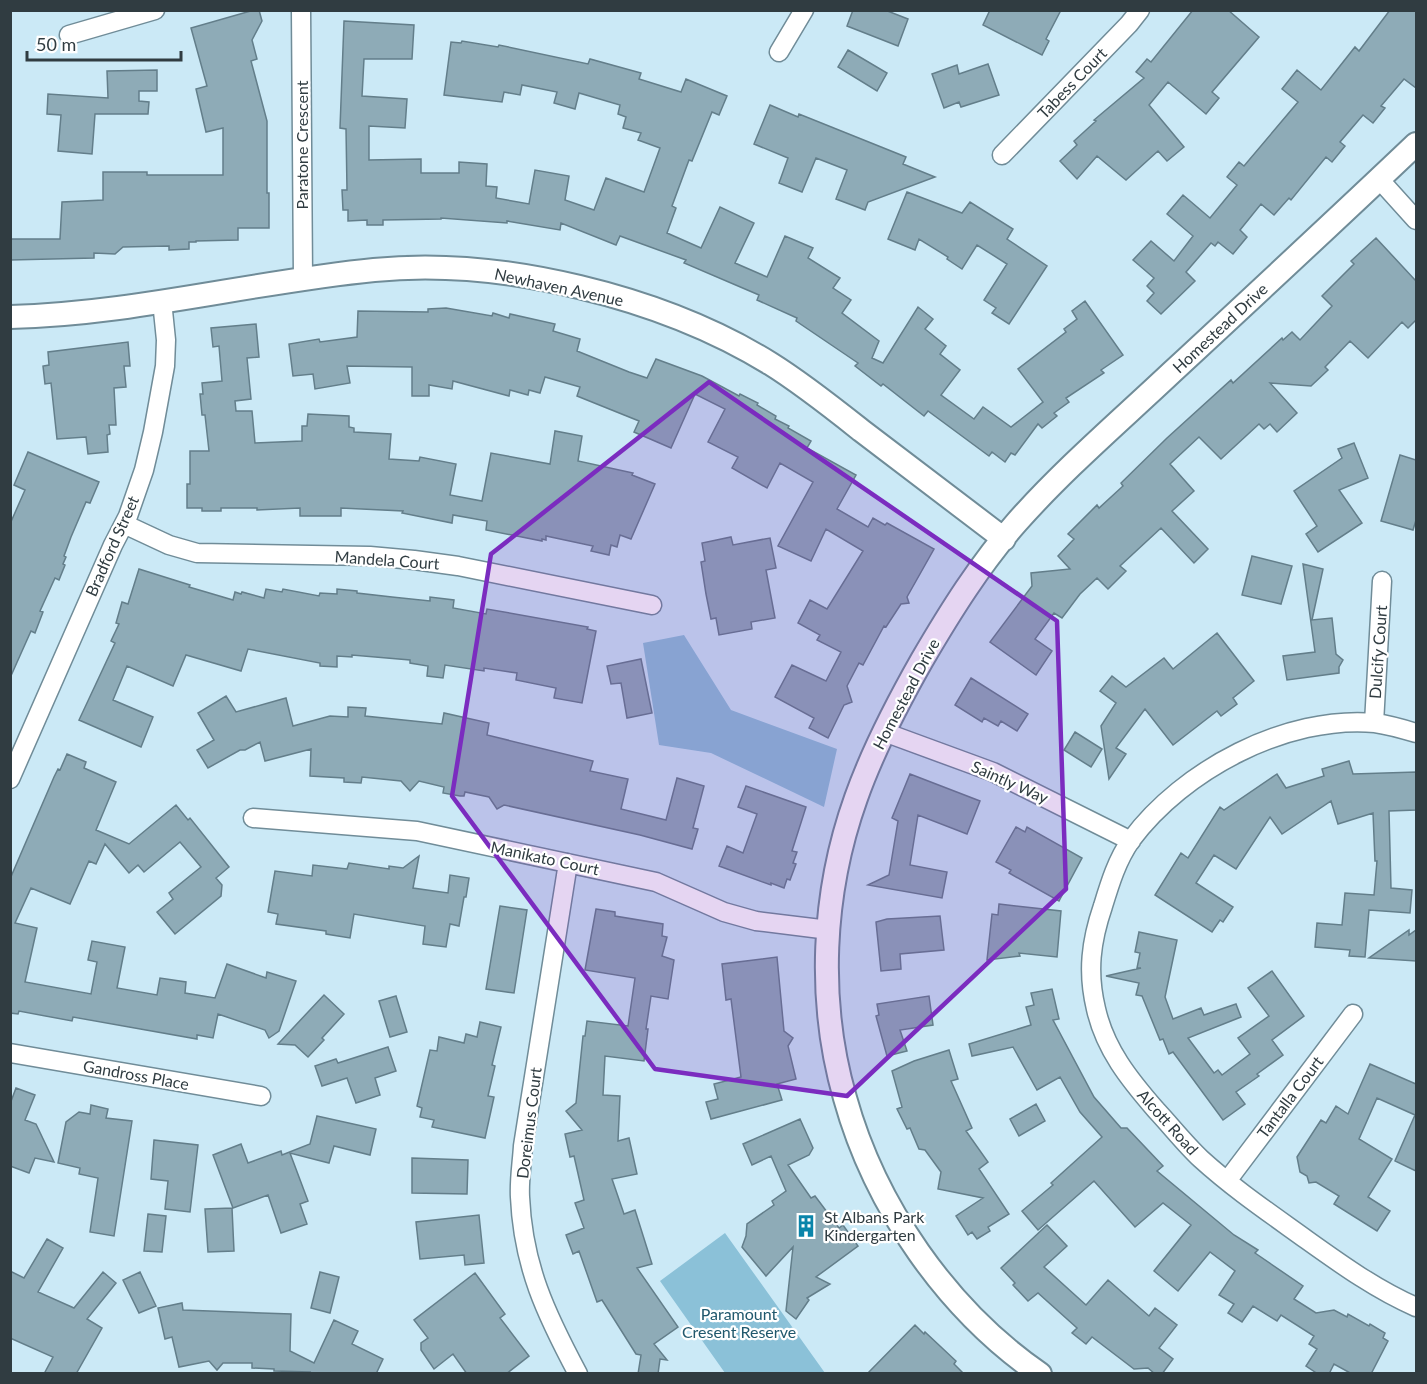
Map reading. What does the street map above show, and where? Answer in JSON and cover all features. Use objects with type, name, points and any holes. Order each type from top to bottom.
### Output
[{"type":"street","points":[[69,35],[155,10]]},
{"type":"street","name":"Paratone Crescent","points":[[301,10],[303,279]]},
{"type":"street","points":[[779,52],[804,10]]},
{"type":"street","name":"Tabess Court","points":[[1002,155],[1130,24],[1140,10]]},
{"type":"street","name":"Homestead Drive","points":[[1036,1372],[956,1299],[915,1249],[886,1201],[865,1159],[849,1114],[837,1070],[830,1016],[827,960],[830,904],[841,846],[856,797],[899,702],[943,623],[981,567],[1004,539],[1073,464],[1416,144]]},
{"type":"street","points":[[1379,180],[1416,220]]},
{"type":"street","name":"Newhaven Avenue","points":[[10,316],[131,307],[376,269],[436,267],[502,272],[570,286],[640,304],[707,331],[771,364],[1004,539]]},
{"type":"street","name":"Bradford Street","points":[[10,779],[112,545],[124,524],[144,470],[165,366],[166,340],[162,301]]},
{"type":"street","name":"Mandela Court","points":[[124,524],[169,545],[197,553],[369,556],[414,560],[458,566],[652,605]]},
{"type":"street","name":"Dulcify Court","points":[[1374,723],[1382,581]]},
{"type":"street","name":"Alcott Road","points":[[1416,733],[1374,723],[1339,724],[1302,729],[1262,741],[1229,757],[1200,775],[1152,816],[1131,841],[1119,860],[1096,928],[1091,952],[1091,980],[1096,1009],[1116,1060],[1131,1081],[1201,1159],[1248,1198],[1359,1276],[1394,1298],[1416,1307]]},
{"type":"street","name":"Saintly Way","points":[[884,732],[993,772],[1131,841]]},
{"type":"street","name":"Manikato Court","points":[[253,818],[417,831],[656,882],[724,912],[756,921],[829,930]]},
{"type":"street","name":"Doreimus Court","points":[[568,863],[523,1146],[520,1194],[523,1230],[539,1294],[551,1324],[578,1374]]},
{"type":"street","name":"Tantalla Court","points":[[1227,1181],[1353,1014]]},
{"type":"street","name":"Gandross Place","points":[[10,1053],[261,1096]]},
{"type":"highlighted area","points":[[709,382],[1057,621],[1066,889],[847,1096],[655,1069],[452,796],[491,554]]},
{"type":"green space","points":[[684,635],[731,710],[837,749],[824,807],[711,753],[659,745],[643,643]]},
{"type":"green space","name":"Paramount Cresent Reserve","points":[[725,1233],[825,1373],[725,1373],[660,1281]]},
{"type":"building","points":[[259,10],[262,21],[252,40],[257,59],[251,61],[267,121],[269,228],[238,228],[238,240],[189,242],[189,249],[169,250],[169,246],[123,247],[115,254],[94,253],[94,258],[10,260],[10,239],[60,239],[62,202],[103,200],[103,172],[147,172],[147,175],[223,175],[223,128],[206,132],[196,89],[207,86],[191,28]]},
{"type":"building","points":[[853,10],[885,10],[908,19],[898,46],[847,26]]},
{"type":"building","points":[[990,10],[1061,10],[1046,39],[1049,41],[1042,55],[983,25]]},
{"type":"building","points":[[1193,10],[1228,10],[1259,37],[1212,92],[1219,98],[1206,114],[1168,82],[1149,105],[1184,147],[1167,161],[1158,151],[1126,180],[1097,156],[1077,179],[1060,161],[1077,145],[1074,141],[1096,121],[1094,120],[1144,78],[1136,72],[1147,59],[1151,62]]},
{"type":"building","points":[[1390,10],[1416,10],[1416,88],[1404,79],[1381,106],[1385,108],[1373,123],[1363,115],[1340,142],[1345,146],[1332,162],[1326,157],[1291,200],[1289,198],[1274,215],[1261,204],[1240,230],[1247,237],[1233,254],[1218,242],[1215,246],[1211,243],[1186,272],[1195,281],[1161,314],[1147,301],[1154,293],[1147,286],[1154,278],[1133,260],[1151,241],[1174,261],[1193,236],[1167,214],[1183,195],[1210,218],[1237,185],[1227,177],[1239,162],[1244,166],[1298,102],[1282,89],[1297,70],[1321,90],[1355,47],[1359,51]]},
{"type":"building","points":[[344,21],[414,25],[412,59],[364,59],[362,96],[407,99],[405,128],[369,126],[369,160],[421,159],[421,173],[459,173],[459,162],[487,164],[486,186],[497,187],[496,198],[529,204],[535,170],[569,176],[565,200],[594,210],[606,178],[644,192],[660,148],[638,140],[641,133],[623,128],[626,117],[618,114],[620,105],[579,93],[575,109],[554,103],[557,92],[522,85],[520,95],[504,92],[502,102],[444,95],[451,42],[461,43],[462,41],[498,47],[499,45],[588,64],[590,59],[641,73],[639,79],[681,92],[686,79],[727,96],[719,115],[712,112],[692,161],[689,160],[672,206],[676,208],[667,233],[701,248],[720,207],[754,223],[735,263],[767,277],[785,236],[813,248],[808,258],[840,278],[833,288],[851,300],[842,313],[879,341],[872,358],[883,363],[918,307],[933,319],[925,329],[946,346],[940,354],[960,370],[941,395],[974,419],[983,407],[1011,427],[1043,402],[1018,369],[1066,332],[1064,329],[1077,319],[1072,311],[1085,301],[1123,355],[1101,370],[1104,373],[1066,398],[1069,402],[1054,413],[1057,416],[1042,428],[1038,424],[1015,455],[1011,453],[1005,462],[992,452],[989,456],[928,411],[924,416],[883,384],[881,386],[855,366],[858,363],[796,321],[797,318],[757,300],[759,295],[684,263],[686,260],[620,236],[616,245],[561,223],[560,230],[507,221],[507,223],[441,218],[383,220],[383,225],[367,225],[367,220],[348,221],[348,210],[343,210],[342,190],[347,190],[346,129],[340,128]]},
{"type":"building","points":[[848,50],[887,73],[877,91],[838,67]]},
{"type":"building","points":[[988,64],[999,95],[961,107],[959,102],[944,108],[932,74],[957,65],[959,74]]},
{"type":"building","points":[[157,70],[157,91],[139,91],[139,101],[149,102],[148,114],[95,114],[92,154],[58,151],[61,115],[47,114],[48,94],[108,98],[107,71]]},
{"type":"building","points":[[770,105],[798,117],[799,114],[906,157],[903,164],[935,177],[868,202],[865,210],[836,199],[847,170],[816,158],[802,192],[779,183],[788,158],[754,144]]},
{"type":"building","points":[[907,192],[962,213],[970,202],[1013,229],[1007,239],[1047,266],[1009,324],[992,313],[996,308],[984,300],[1007,264],[977,245],[962,269],[947,259],[948,257],[919,239],[915,250],[888,239]]},
{"type":"building","points":[[1376,238],[1416,281],[1416,320],[1408,328],[1402,322],[1368,358],[1350,341],[1325,367],[1328,370],[1311,386],[1270,383],[1297,413],[1277,432],[1270,424],[1264,429],[1259,424],[1221,459],[1199,437],[1170,464],[1194,491],[1172,511],[1208,549],[1194,563],[1161,528],[1120,566],[1126,571],[1108,589],[1097,578],[1080,594],[1062,618],[1054,613],[1035,639],[1052,651],[1036,675],[990,642],[1032,586],[1031,573],[1070,569],[1058,556],[1074,539],[1068,534],[1097,505],[1099,508],[1123,486],[1121,483],[1231,380],[1233,383],[1282,338],[1283,340],[1292,332],[1300,340],[1332,306],[1322,296],[1354,264],[1351,261]]},
{"type":"building","points":[[446,308],[492,316],[493,313],[509,318],[510,314],[555,324],[553,331],[580,339],[577,351],[629,372],[647,378],[656,359],[702,376],[739,396],[740,394],[758,403],[757,405],[776,416],[775,419],[811,441],[807,448],[856,475],[837,509],[868,527],[873,518],[885,525],[887,523],[934,549],[907,597],[909,603],[901,604],[886,627],[884,626],[863,665],[859,663],[847,686],[852,702],[844,705],[828,738],[809,728],[814,718],[775,697],[792,665],[826,681],[841,652],[817,640],[820,635],[798,623],[810,600],[827,609],[863,551],[826,529],[811,561],[778,546],[813,482],[780,463],[767,488],[732,468],[738,457],[708,442],[725,409],[695,394],[671,448],[634,432],[639,421],[577,396],[580,387],[545,377],[540,393],[529,390],[528,395],[510,390],[509,396],[453,381],[452,389],[429,385],[429,396],[412,396],[412,367],[347,366],[350,383],[315,389],[313,374],[293,376],[289,344],[319,339],[320,342],[357,337],[358,311],[428,312],[428,309]]},
{"type":"building","points":[[256,324],[259,357],[247,358],[251,399],[235,401],[236,411],[252,411],[255,443],[302,441],[302,426],[307,426],[308,414],[349,416],[349,427],[354,428],[354,432],[391,434],[389,459],[419,461],[420,457],[456,464],[450,495],[482,501],[491,453],[550,464],[555,431],[582,436],[578,461],[633,473],[632,475],[655,484],[631,539],[620,535],[617,547],[611,545],[609,555],[591,551],[593,546],[546,536],[546,540],[542,539],[542,541],[486,530],[487,521],[453,515],[452,523],[402,513],[403,511],[341,508],[341,516],[300,516],[300,508],[257,510],[257,508],[221,508],[221,511],[202,511],[202,508],[187,508],[190,451],[209,451],[205,415],[202,415],[200,394],[203,394],[202,383],[222,381],[219,346],[213,347],[211,328]]},
{"type":"building","points":[[128,342],[130,366],[124,366],[126,387],[114,388],[116,425],[109,425],[108,452],[88,454],[86,437],[57,439],[51,383],[45,384],[43,366],[49,365],[48,352]]},
{"type":"building","points":[[1354,443],[1368,478],[1339,490],[1362,523],[1318,552],[1306,534],[1317,526],[1294,491],[1342,458],[1338,449]]},
{"type":"building","points":[[28,452],[99,482],[90,503],[86,502],[71,537],[64,556],[66,557],[63,564],[65,565],[59,580],[55,578],[40,611],[43,612],[35,633],[31,631],[10,678],[10,524],[25,490],[14,485]]},
{"type":"building","points":[[1400,455],[1416,460],[1416,520],[1413,530],[1381,521]]},
{"type":"building","points":[[731,537],[733,545],[770,538],[776,568],[766,570],[775,618],[751,622],[752,629],[719,635],[716,618],[711,619],[706,594],[701,562],[705,561],[702,543]]},
{"type":"building","points":[[1252,556],[1292,566],[1281,604],[1242,595]]},
{"type":"building","points":[[1303,564],[1323,569],[1312,620],[1332,618],[1336,654],[1343,660],[1339,673],[1287,680],[1283,656],[1315,652]]},
{"type":"building","points":[[139,569],[233,600],[235,592],[264,598],[266,589],[282,592],[283,589],[319,596],[320,593],[337,594],[337,589],[430,601],[430,597],[454,600],[453,608],[486,614],[487,609],[588,627],[587,629],[596,631],[582,703],[554,698],[556,688],[516,680],[517,673],[484,668],[484,671],[445,665],[443,678],[427,676],[428,666],[410,663],[410,660],[352,655],[352,657],[337,656],[337,667],[320,666],[320,663],[248,649],[241,671],[186,655],[173,686],[127,666],[113,700],[153,717],[141,747],[79,720],[115,643],[111,641],[119,624],[116,623],[122,602],[128,604]]},
{"type":"building","points":[[1217,633],[1254,681],[1233,698],[1237,704],[1221,716],[1217,711],[1173,745],[1145,709],[1116,748],[1126,754],[1109,779],[1101,726],[1116,703],[1100,691],[1112,676],[1126,687],[1164,658],[1173,669]]},
{"type":"building","points":[[641,659],[652,713],[627,718],[621,683],[611,684],[607,666]]},
{"type":"building","points":[[971,678],[1028,714],[1017,731],[1001,721],[998,726],[984,718],[982,722],[955,705]]},
{"type":"building","points":[[226,696],[236,712],[286,698],[293,726],[330,716],[348,717],[348,707],[366,708],[365,716],[442,724],[444,713],[489,723],[487,735],[593,761],[590,771],[628,779],[621,809],[666,820],[677,778],[704,786],[693,828],[698,829],[692,849],[504,805],[497,809],[489,797],[465,792],[464,796],[443,793],[444,787],[419,781],[410,791],[401,781],[362,777],[361,783],[344,782],[344,778],[310,776],[311,749],[265,761],[260,742],[208,768],[197,750],[214,740],[198,713]]},
{"type":"building","points":[[1075,732],[1102,749],[1091,767],[1064,750]]},
{"type":"building","points":[[67,754],[86,762],[84,768],[116,782],[96,830],[129,844],[176,805],[188,820],[190,818],[229,867],[216,878],[222,885],[221,896],[175,934],[157,912],[173,899],[169,893],[201,867],[180,842],[144,872],[138,865],[129,873],[105,844],[96,864],[89,861],[70,904],[31,888],[15,923],[37,928],[25,982],[91,994],[97,962],[88,960],[92,941],[125,947],[117,988],[157,995],[160,978],[186,982],[185,993],[215,998],[227,964],[266,978],[267,972],[296,981],[279,1031],[269,1038],[265,1030],[218,1014],[213,1038],[197,1035],[197,1039],[73,1017],[72,1021],[19,1011],[18,1014],[10,1013],[10,879],[54,777]]},
{"type":"building","points":[[1349,761],[1353,774],[1416,772],[1416,810],[1389,811],[1391,888],[1412,890],[1410,913],[1369,910],[1365,957],[1349,956],[1350,950],[1315,947],[1317,923],[1342,925],[1345,893],[1374,895],[1377,861],[1375,861],[1373,813],[1338,824],[1331,801],[1282,834],[1270,817],[1236,869],[1214,855],[1196,883],[1233,907],[1223,922],[1220,920],[1212,932],[1155,895],[1181,853],[1188,858],[1220,807],[1224,810],[1277,774],[1286,788],[1324,776],[1322,769]]},
{"type":"building","points":[[910,774],[980,801],[967,834],[918,815],[910,865],[947,872],[942,898],[868,885],[889,875],[898,821],[892,818]]},
{"type":"building","points":[[746,786],[806,807],[792,851],[797,852],[793,863],[796,864],[784,888],[719,866],[727,846],[743,853],[757,814],[738,807]]},
{"type":"building","points":[[1016,827],[1025,832],[1027,827],[1082,858],[1059,901],[1009,873],[1011,870],[996,862]]},
{"type":"building","points":[[419,856],[413,888],[448,893],[450,875],[469,878],[459,926],[450,924],[446,947],[423,944],[425,926],[354,914],[350,938],[326,934],[326,931],[276,924],[278,914],[268,912],[275,871],[312,876],[313,865],[347,869],[349,863],[389,869],[389,866],[403,868]]},
{"type":"building","points":[[999,904],[1061,911],[1057,957],[1019,953],[1020,956],[987,960],[992,914],[998,915]]},
{"type":"building","points":[[500,906],[527,910],[514,993],[486,989]]},
{"type":"building","points":[[596,909],[615,912],[615,916],[663,924],[662,936],[667,937],[662,956],[674,960],[668,999],[651,996],[644,1061],[605,1056],[603,1095],[620,1096],[618,1141],[629,1138],[637,1174],[612,1179],[624,1214],[635,1210],[652,1264],[637,1268],[678,1327],[654,1344],[667,1360],[660,1359],[658,1374],[638,1374],[641,1355],[636,1354],[602,1300],[597,1302],[579,1251],[573,1254],[566,1235],[584,1228],[575,1203],[584,1200],[574,1156],[570,1157],[565,1134],[582,1130],[566,1111],[576,1103],[583,1036],[585,1036],[587,1021],[628,1026],[635,978],[585,970]]},
{"type":"building","points":[[940,916],[944,950],[900,954],[901,969],[881,971],[876,922],[887,919]]},
{"type":"building","points":[[1409,930],[1409,935],[1416,930],[1416,961],[1369,958]]},
{"type":"building","points":[[1139,932],[1177,940],[1165,997],[1173,1019],[1201,1008],[1204,1015],[1236,1004],[1241,1017],[1188,1038],[1214,1073],[1218,1070],[1222,1075],[1250,1054],[1238,1038],[1269,1016],[1248,988],[1272,971],[1304,1016],[1272,1040],[1283,1055],[1236,1092],[1245,1104],[1223,1120],[1173,1052],[1169,1054],[1163,1039],[1160,1040],[1142,996],[1136,995],[1139,983],[1106,976],[1141,968],[1137,968],[1140,953],[1135,952]]},
{"type":"building","points":[[777,957],[784,1031],[793,1038],[788,1046],[796,1079],[777,1084],[782,1100],[711,1119],[706,1102],[718,1099],[714,1084],[741,1077],[731,999],[726,1000],[722,964]]},
{"type":"building","points":[[1052,989],[1059,1019],[1053,1020],[1094,1097],[1121,1128],[1127,1128],[1163,1166],[1157,1171],[1234,1235],[1258,1250],[1255,1253],[1303,1286],[1294,1299],[1316,1313],[1334,1310],[1347,1317],[1348,1314],[1385,1333],[1383,1338],[1388,1341],[1371,1374],[1352,1374],[1334,1364],[1329,1374],[1318,1374],[1306,1366],[1317,1349],[1309,1344],[1314,1336],[1281,1315],[1277,1321],[1253,1306],[1242,1322],[1228,1313],[1234,1304],[1219,1295],[1235,1271],[1210,1252],[1178,1291],[1154,1271],[1191,1225],[1163,1203],[1135,1227],[1094,1181],[1038,1230],[1022,1211],[1053,1185],[1051,1183],[1102,1137],[1080,1112],[1060,1077],[1037,1090],[1013,1047],[972,1056],[969,1044],[1031,1025],[1026,1007],[1034,1005],[1031,993]]},
{"type":"building","points":[[324,995],[344,1014],[322,1038],[324,1040],[308,1057],[295,1045],[278,1044]]},
{"type":"building","points":[[396,996],[407,1032],[390,1037],[379,1001]]},
{"type":"building","points":[[929,996],[933,1025],[900,1030],[907,1051],[887,1056],[876,1016],[879,1015],[877,1004]]},
{"type":"building","points":[[480,1022],[501,1027],[492,1065],[495,1066],[488,1096],[494,1097],[485,1138],[432,1127],[434,1120],[420,1117],[422,1108],[417,1106],[430,1050],[437,1051],[439,1037],[464,1043],[466,1034],[477,1037]]},
{"type":"building","points":[[388,1047],[396,1071],[375,1078],[380,1095],[356,1103],[347,1078],[322,1086],[315,1066],[336,1059],[338,1063]]},
{"type":"building","points":[[949,1050],[958,1079],[951,1081],[972,1128],[966,1131],[988,1162],[979,1169],[1009,1214],[988,1227],[990,1231],[977,1239],[972,1232],[968,1235],[956,1216],[983,1198],[938,1189],[941,1172],[925,1150],[919,1149],[910,1128],[907,1129],[897,1109],[902,1107],[892,1071]]},
{"type":"building","points":[[1370,1064],[1416,1084],[1416,1171],[1395,1161],[1415,1115],[1377,1098],[1359,1139],[1392,1159],[1368,1197],[1390,1211],[1377,1231],[1334,1204],[1339,1196],[1316,1182],[1309,1183],[1307,1176],[1300,1172],[1297,1157],[1321,1120],[1326,1123],[1336,1106],[1348,1114]]},
{"type":"building","points":[[16,1088],[35,1095],[25,1120],[36,1124],[54,1162],[35,1158],[29,1173],[10,1166],[10,1104]]},
{"type":"building","points":[[1036,1104],[1045,1121],[1019,1136],[1010,1119]]},
{"type":"building","points":[[91,1105],[108,1109],[106,1118],[132,1121],[114,1236],[90,1232],[98,1178],[79,1174],[80,1168],[58,1163],[66,1122],[79,1112],[90,1114]]},
{"type":"building","points":[[317,1116],[376,1129],[370,1155],[334,1146],[329,1163],[290,1153],[308,1201],[300,1204],[307,1224],[281,1233],[268,1195],[233,1208],[213,1155],[241,1144],[248,1163],[281,1151],[282,1155],[310,1144]]},
{"type":"building","points":[[800,1119],[813,1148],[809,1155],[788,1165],[811,1198],[815,1196],[839,1228],[843,1225],[858,1246],[816,1277],[830,1284],[807,1298],[809,1300],[796,1319],[786,1311],[793,1247],[766,1276],[742,1247],[747,1224],[774,1205],[772,1201],[786,1191],[771,1156],[752,1165],[743,1144]]},
{"type":"building","points":[[154,1140],[198,1145],[190,1212],[165,1209],[168,1181],[151,1179]]},
{"type":"building","points":[[412,1158],[468,1160],[467,1194],[412,1193]]},
{"type":"building","points":[[232,1208],[234,1251],[208,1252],[205,1209]]},
{"type":"building","points":[[148,1214],[166,1216],[162,1252],[144,1251]]},
{"type":"building","points":[[479,1215],[484,1263],[465,1265],[464,1255],[420,1259],[416,1222]]},
{"type":"building","points":[[1047,1225],[1067,1246],[1044,1267],[1086,1305],[1108,1280],[1149,1316],[1155,1308],[1177,1325],[1159,1348],[1173,1359],[1162,1374],[1155,1374],[1148,1368],[1134,1369],[1092,1337],[1086,1344],[1072,1333],[1077,1328],[1038,1293],[1028,1301],[1013,1285],[1015,1283],[1001,1268]]},
{"type":"building","points":[[47,1239],[63,1248],[38,1292],[74,1308],[103,1272],[116,1283],[87,1319],[102,1328],[76,1374],[44,1374],[53,1357],[10,1338],[10,1271],[24,1278]]},
{"type":"building","points":[[140,1272],[156,1306],[139,1313],[123,1280]]},
{"type":"building","points":[[320,1272],[339,1277],[330,1313],[311,1308]]},
{"type":"building","points":[[475,1273],[505,1314],[500,1318],[529,1356],[506,1374],[467,1374],[453,1354],[434,1369],[421,1350],[421,1343],[428,1338],[414,1320]]},
{"type":"building","points":[[182,1303],[183,1310],[291,1314],[290,1351],[314,1363],[334,1320],[358,1331],[352,1344],[383,1359],[376,1374],[309,1374],[310,1372],[274,1371],[274,1369],[252,1368],[252,1363],[223,1363],[217,1370],[209,1361],[179,1367],[172,1337],[165,1339],[158,1308]]},
{"type":"building","points":[[915,1325],[956,1361],[954,1364],[964,1374],[867,1374]]},
{"type":"place","name":"St Albans Park Kindergarten","points":[[806,1226]]}]
